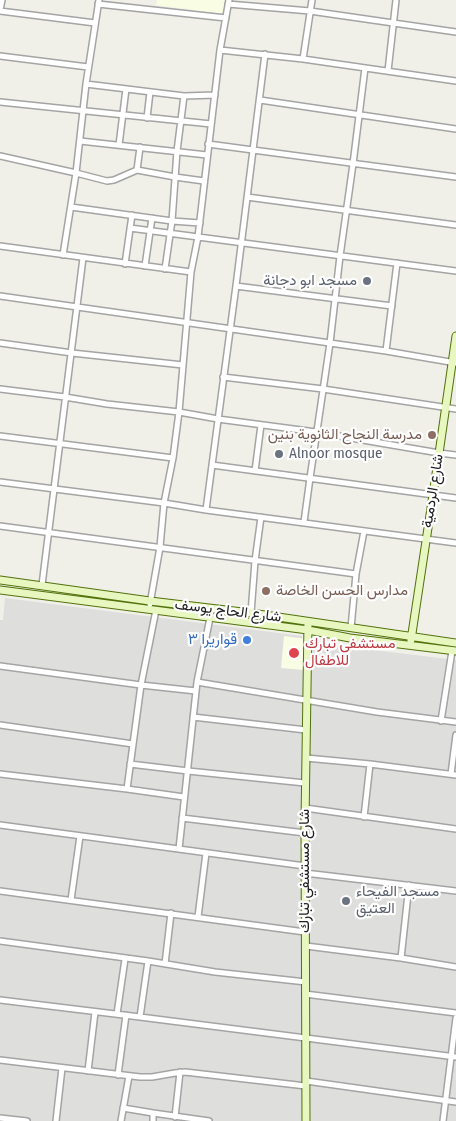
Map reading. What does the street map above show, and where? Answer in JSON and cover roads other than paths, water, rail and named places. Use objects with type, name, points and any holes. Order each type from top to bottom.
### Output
[{"type":"main road","name":"شارع الردمية","points":[[410,645],[454,363],[456,336]]},
{"type":"main road","name":"شارع الحاج يوسف","points":[[0,580],[42,585],[211,617],[351,628],[456,643]]},
{"type":"main road","name":"شارع الحاج يوسف","points":[[0,590],[151,607],[212,608],[251,613],[350,638],[454,651]]},
{"type":"main road","name":"شارع مستشفي تبارك","points":[[306,1121],[305,783],[308,626]]},
{"type":"street","points":[[2,0],[0,10],[95,23]]},
{"type":"street","points":[[303,59],[312,0]]},
{"type":"street","points":[[388,71],[396,0]]},
{"type":"street","points":[[64,255],[98,2],[226,18]]},
{"type":"street","points":[[127,789],[160,547],[164,503],[173,458],[179,412],[191,272],[200,223],[220,50],[229,2],[456,32]]},
{"type":"street","points":[[220,50],[265,54],[456,81]]},
{"type":"street","points":[[206,510],[265,54]]},
{"type":"street","points":[[0,56],[88,67]]},
{"type":"street","points":[[304,522],[330,343],[365,68]]},
{"type":"street","points":[[86,84],[184,96],[215,94]]},
{"type":"street","points":[[119,145],[126,89]]},
{"type":"street","points":[[147,118],[150,92]]},
{"type":"street","points":[[165,269],[172,221],[177,151],[184,96]]},
{"type":"street","points":[[260,100],[456,129]]},
{"type":"street","points":[[0,102],[211,124]]},
{"type":"street","points":[[80,140],[207,155]]},
{"type":"street","points":[[208,144],[456,177]]},
{"type":"street","points":[[137,170],[140,147]]},
{"type":"street","points":[[0,156],[107,181],[137,170],[204,180]]},
{"type":"street","points":[[247,197],[456,225]]},
{"type":"street","points":[[71,207],[200,223]]},
{"type":"street","points":[[125,264],[132,215]]},
{"type":"street","points":[[145,266],[152,218]]},
{"type":"street","points":[[130,228],[456,271]]},
{"type":"street","points":[[0,246],[191,272]]},
{"type":"street","points":[[42,585],[83,258]]},
{"type":"street","points":[[386,351],[397,263]]},
{"type":"street","points":[[236,286],[392,306]]},
{"type":"street","points":[[0,296],[386,351],[454,363]]},
{"type":"street","points":[[0,343],[183,365]]},
{"type":"street","points":[[223,377],[323,389],[456,409]]},
{"type":"street","points":[[0,390],[179,412],[456,455]]},
{"type":"street","points":[[255,471],[261,425]]},
{"type":"street","points":[[0,436],[173,458]]},
{"type":"street","points":[[212,465],[456,498]]},
{"type":"street","points":[[0,482],[456,543]]},
{"type":"street","points":[[251,613],[261,517]]},
{"type":"street","points":[[0,526],[356,574]]},
{"type":"street","points":[[351,628],[356,574],[364,531]]},
{"type":"street","points":[[179,849],[197,682],[212,608]]},
{"type":"street","points":[[441,720],[454,651]]},
{"type":"street","points":[[0,666],[196,692]]},
{"type":"street","points":[[197,682],[377,712],[456,722]]},
{"type":"street","points":[[193,717],[306,730]]},
{"type":"street","points":[[0,726],[133,744]]},
{"type":"street","points":[[306,758],[453,774],[456,734]]},
{"type":"street","points":[[130,764],[305,783]]},
{"type":"street","points":[[364,817],[370,764]]},
{"type":"street","points":[[0,774],[184,797]]},
{"type":"street","points":[[305,808],[456,829]]},
{"type":"street","points":[[182,818],[305,833]]},
{"type":"street","points":[[0,825],[179,849],[456,891]]},
{"type":"street","points":[[71,900],[80,836]]},
{"type":"street","points":[[198,917],[206,853]]},
{"type":"street","points":[[401,958],[409,885]]},
{"type":"street","points":[[0,891],[305,932]]},
{"type":"street","points":[[165,964],[171,913]]},
{"type":"street","points":[[0,941],[216,972],[306,982]]},
{"type":"street","points":[[306,946],[456,967]]},
{"type":"street","points":[[117,1014],[125,959]]},
{"type":"street","points":[[140,1017],[148,961]]},
{"type":"street","points":[[306,994],[456,1013]]},
{"type":"street","points":[[0,1000],[453,1057]]},
{"type":"street","points":[[88,1071],[95,1012]]},
{"type":"street","points":[[118,1075],[126,1015]]},
{"type":"street","points":[[443,1121],[453,1057],[456,1018]]},
{"type":"street","points":[[0,1060],[128,1076],[152,1077],[180,1072],[306,1084],[456,1102]]},
{"type":"street","points":[[56,1121],[62,1068]]},
{"type":"street","points":[[175,1117],[180,1072]]},
{"type":"street","points":[[121,1121],[128,1076]]},
{"type":"street","points":[[123,1108],[209,1121]]},
{"type":"street","points":[[153,1114],[153,1121]]},
{"type":"street","points":[[0,1118],[27,1121]]},
{"type":"place","name":"مسجد ابو دجانة","points":[[367,281]]},
{"type":"place","name":"مدرسة النجاح الثانوية بنين","points":[[432,435]]},
{"type":"place","name":"Alnoor mosque","points":[[279,454]]},
{"type":"place","name":"مدارس الحسن الخاصة","points":[[266,591]]},
{"type":"place","name":"قواريرا ٣","points":[[247,640]]},
{"type":"place","name":"مستشفى تبارك للاطفال","points":[[294,653]]},
{"type":"place","name":"مسجد الفيحاء العتيق","points":[[346,901]]}]
